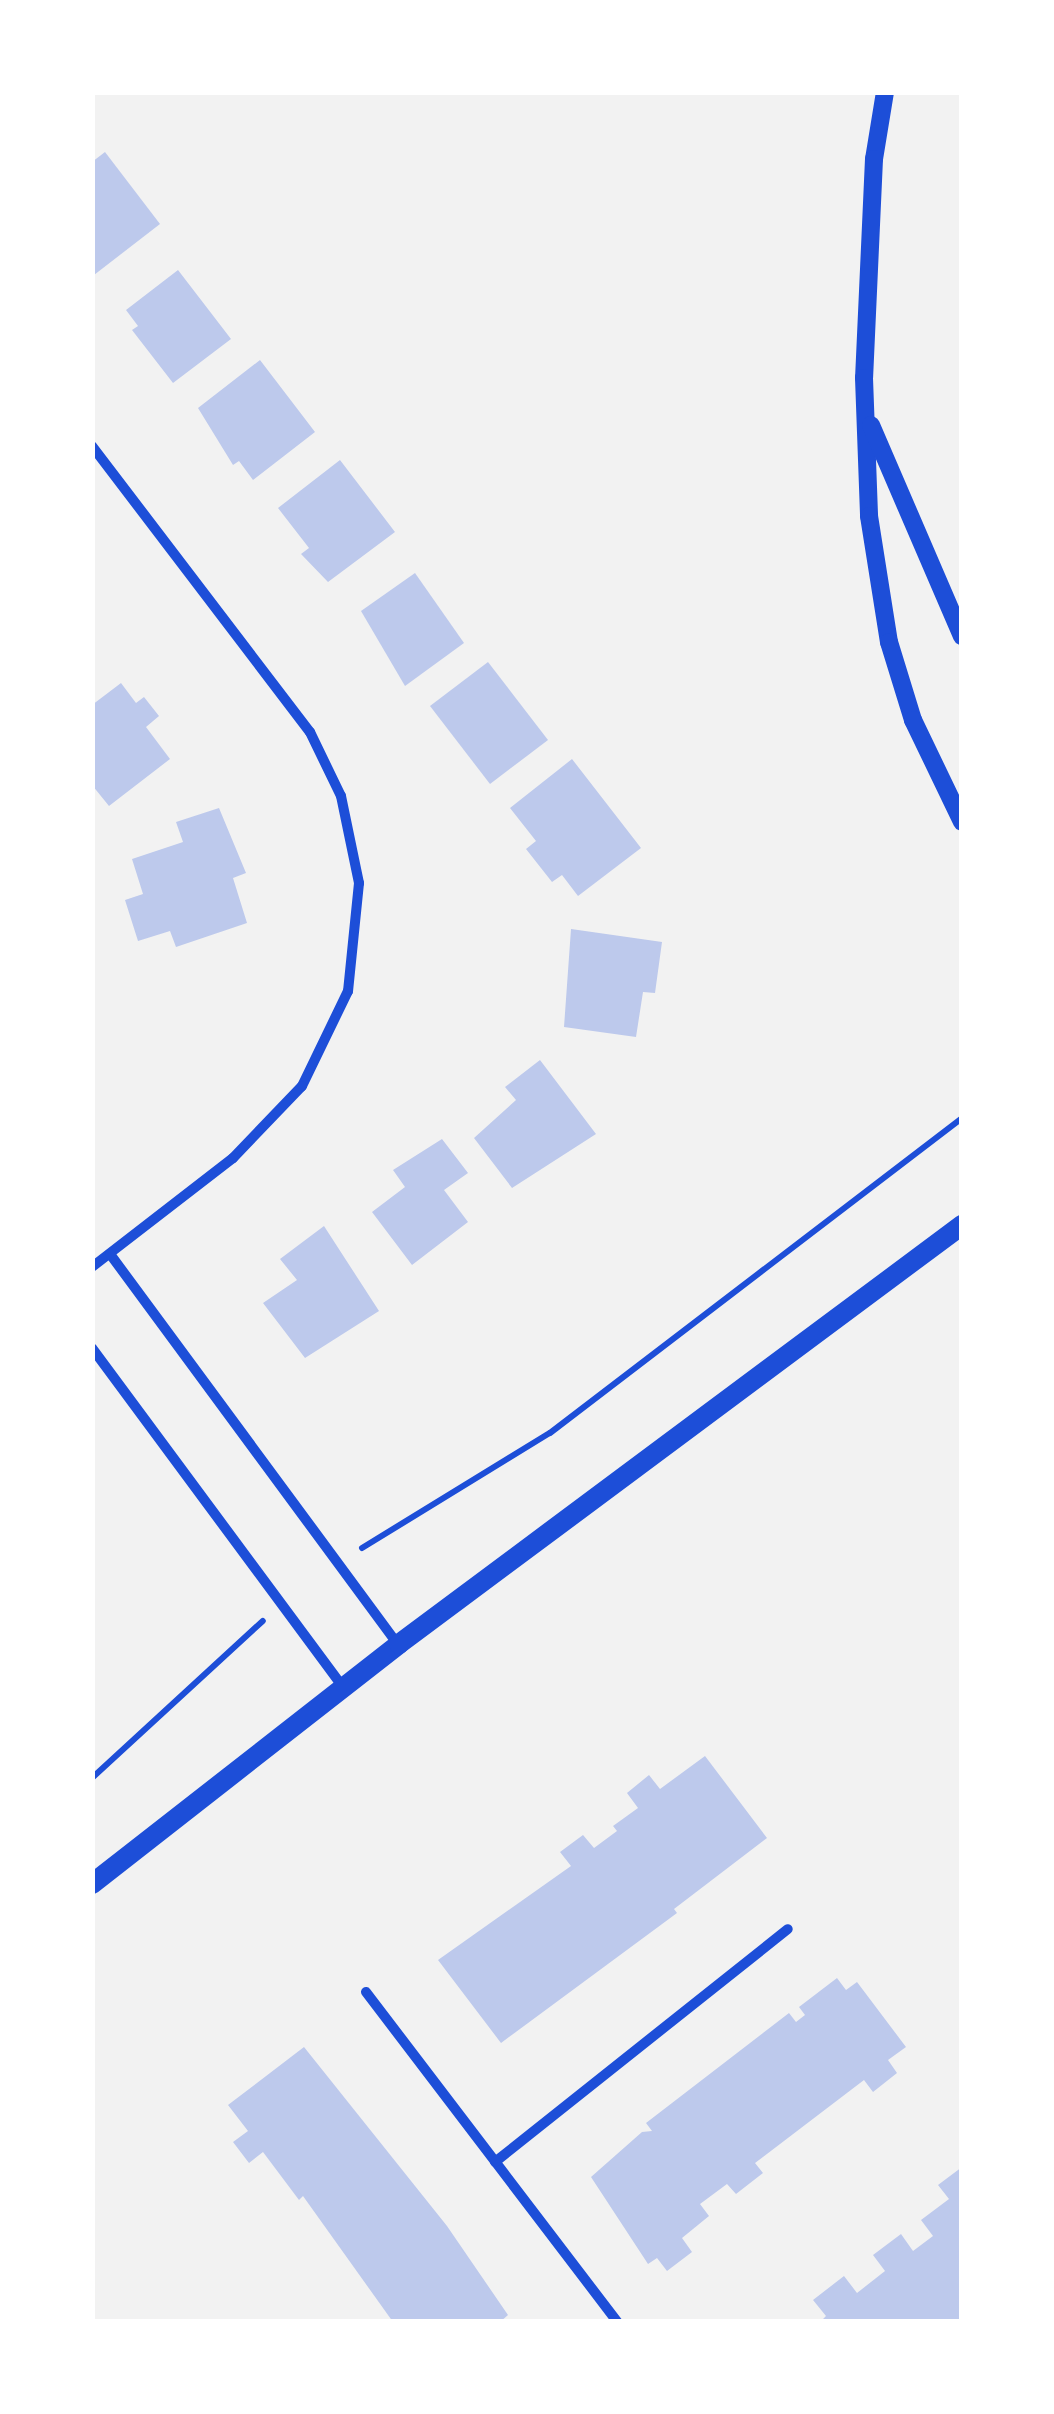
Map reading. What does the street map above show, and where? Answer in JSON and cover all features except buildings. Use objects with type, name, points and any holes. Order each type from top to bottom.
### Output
[{"type":"main road","points":[[92,1884],[399,1644],[962,1225]]},
{"type":"street","points":[[886,92],[874,160],[869,516],[889,642],[914,720],[962,822]]},
{"type":"street","points":[[868,418],[962,636]]},
{"type":"street","points":[[92,446],[310,732],[353,840],[358,940],[348,990],[302,1086],[265,1130],[92,1267]]},
{"type":"street","points":[[110,1254],[399,1644]]},
{"type":"street","points":[[92,1348],[344,1690]]},
{"type":"street","points":[[495,2162],[788,1929]]},
{"type":"street","points":[[366,1992],[617,2322]]},
{"type":"path","points":[[378,1536],[550,1433],[962,1118]]},
{"type":"path","points":[[92,1778],[262,1622]]}]
